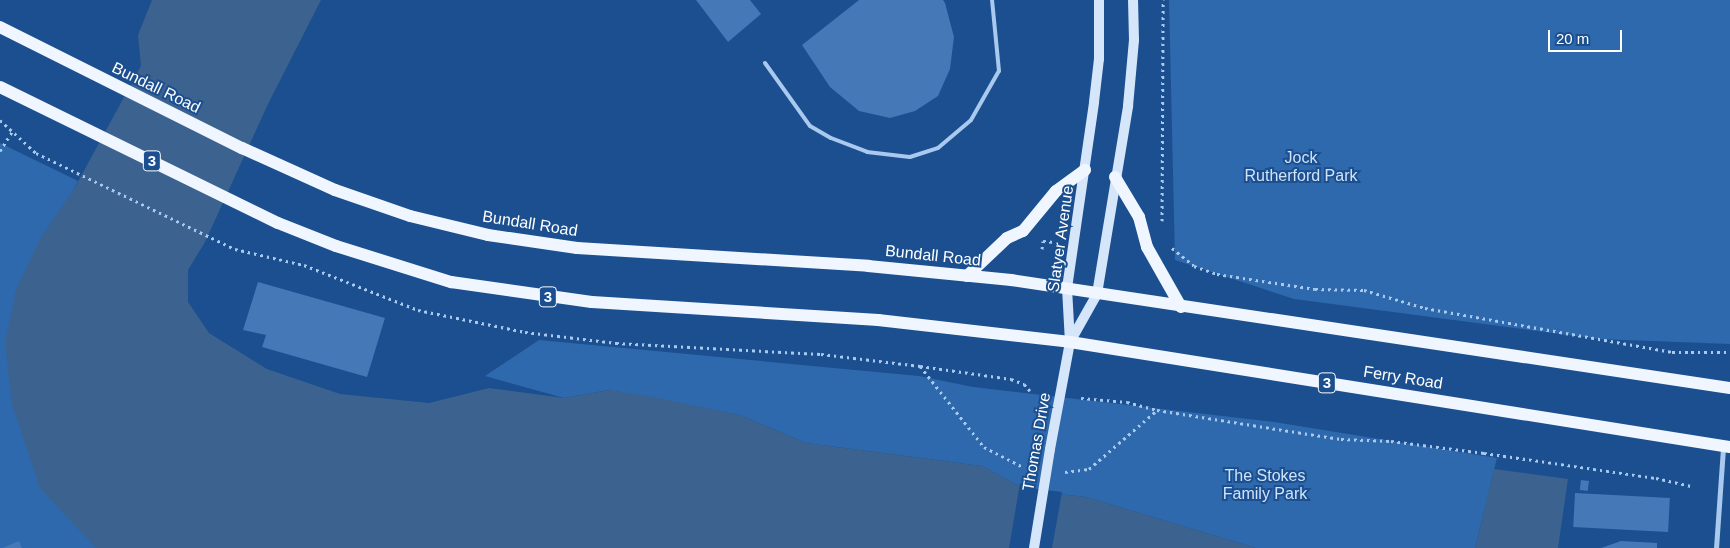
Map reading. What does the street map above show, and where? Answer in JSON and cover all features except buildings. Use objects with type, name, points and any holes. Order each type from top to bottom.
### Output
[{"type":"main road","name":"Slatyer Avenue","points":[[1070,342],[1066,288],[1085,170],[1099,59],[1099,0]]},
{"type":"main road","points":[[1070,342],[1097,294],[1128,106],[1134,40],[1133,0]]},
{"type":"main road","name":"Bundall Road","points":[[0,27],[102,80],[242,148],[335,190],[373,204],[488,235],[577,248],[722,255],[967,276],[1066,288],[1097,294]]},
{"type":"main road","name":"3","points":[[0,87],[234,202],[336,246],[443,279],[496,290],[592,302],[878,320],[1070,342]]},
{"type":"main road","points":[[967,276],[1007,238],[1023,231],[1056,191],[1085,170]]},
{"type":"main road","points":[[1115,177],[1139,217],[1147,247],[1181,307]]},
{"type":"main road","points":[[1097,294],[1730,388]]},
{"type":"main road","name":"Ferry Road","points":[[1070,342],[1727,447]]},
{"type":"main road","name":"Thomas Drive","points":[[1034,548],[1070,342]]},
{"type":"street","points":[[1716,548],[1727,447]]},
{"type":"lane","points":[[765,63],[810,126],[831,138],[867,152],[910,157],[938,148],[971,120],[999,72],[992,0]]},
{"type":"path","points":[[1163,0],[1163,226]]},
{"type":"path","points":[[0,120],[14,129],[36,153],[235,249],[312,268],[418,310],[525,332],[660,347],[821,354],[920,366],[1011,379],[1024,384],[1030,391]]},
{"type":"path","points":[[0,151],[14,129]]},
{"type":"path","points":[[1042,249],[1043,241],[1054,242]]},
{"type":"path","points":[[1170,245],[1194,266],[1217,274],[1314,288],[1364,290],[1424,308],[1672,352],[1730,352]]},
{"type":"path","points":[[920,366],[984,447],[1022,467]]},
{"type":"path","points":[[1081,398],[1127,402],[1157,410],[1341,439],[1391,441],[1476,452],[1656,478],[1692,486]]},
{"type":"path","points":[[1065,472],[1090,469],[1157,410]]},
{"type":"green space","name":"Jock Rutherford Park","points":[[1169,0],[1730,0],[1730,344],[1599,339],[1294,299],[1175,260]]},
{"type":"green space","points":[[0,143],[78,181],[74,189],[96,548],[0,548]]},
{"type":"green space","name":"The Stokes Family Park","points":[[539,340],[919,376],[973,387],[1274,422],[1497,458],[1475,548],[1256,548],[1086,497],[1029,491],[982,466],[806,443],[740,415],[609,390],[564,398],[485,376]]},
{"type":"shaded area","points":[[152,0],[321,0],[268,104],[205,242],[188,270],[188,302],[209,333],[267,369],[340,394],[429,403],[489,388],[564,398],[609,390],[648,396],[740,415],[806,443],[982,466],[1029,491],[1086,497],[1256,548],[96,548],[40,488],[12,404],[5,342],[16,290],[40,239],[74,189],[141,66],[138,35]]},
{"type":"shaded area","points":[[1494,469],[1568,479],[1558,548],[1475,548]]},
{"type":"pier","points":[[1020,483],[1030,488],[1062,492],[1052,548],[1009,548]]}]
